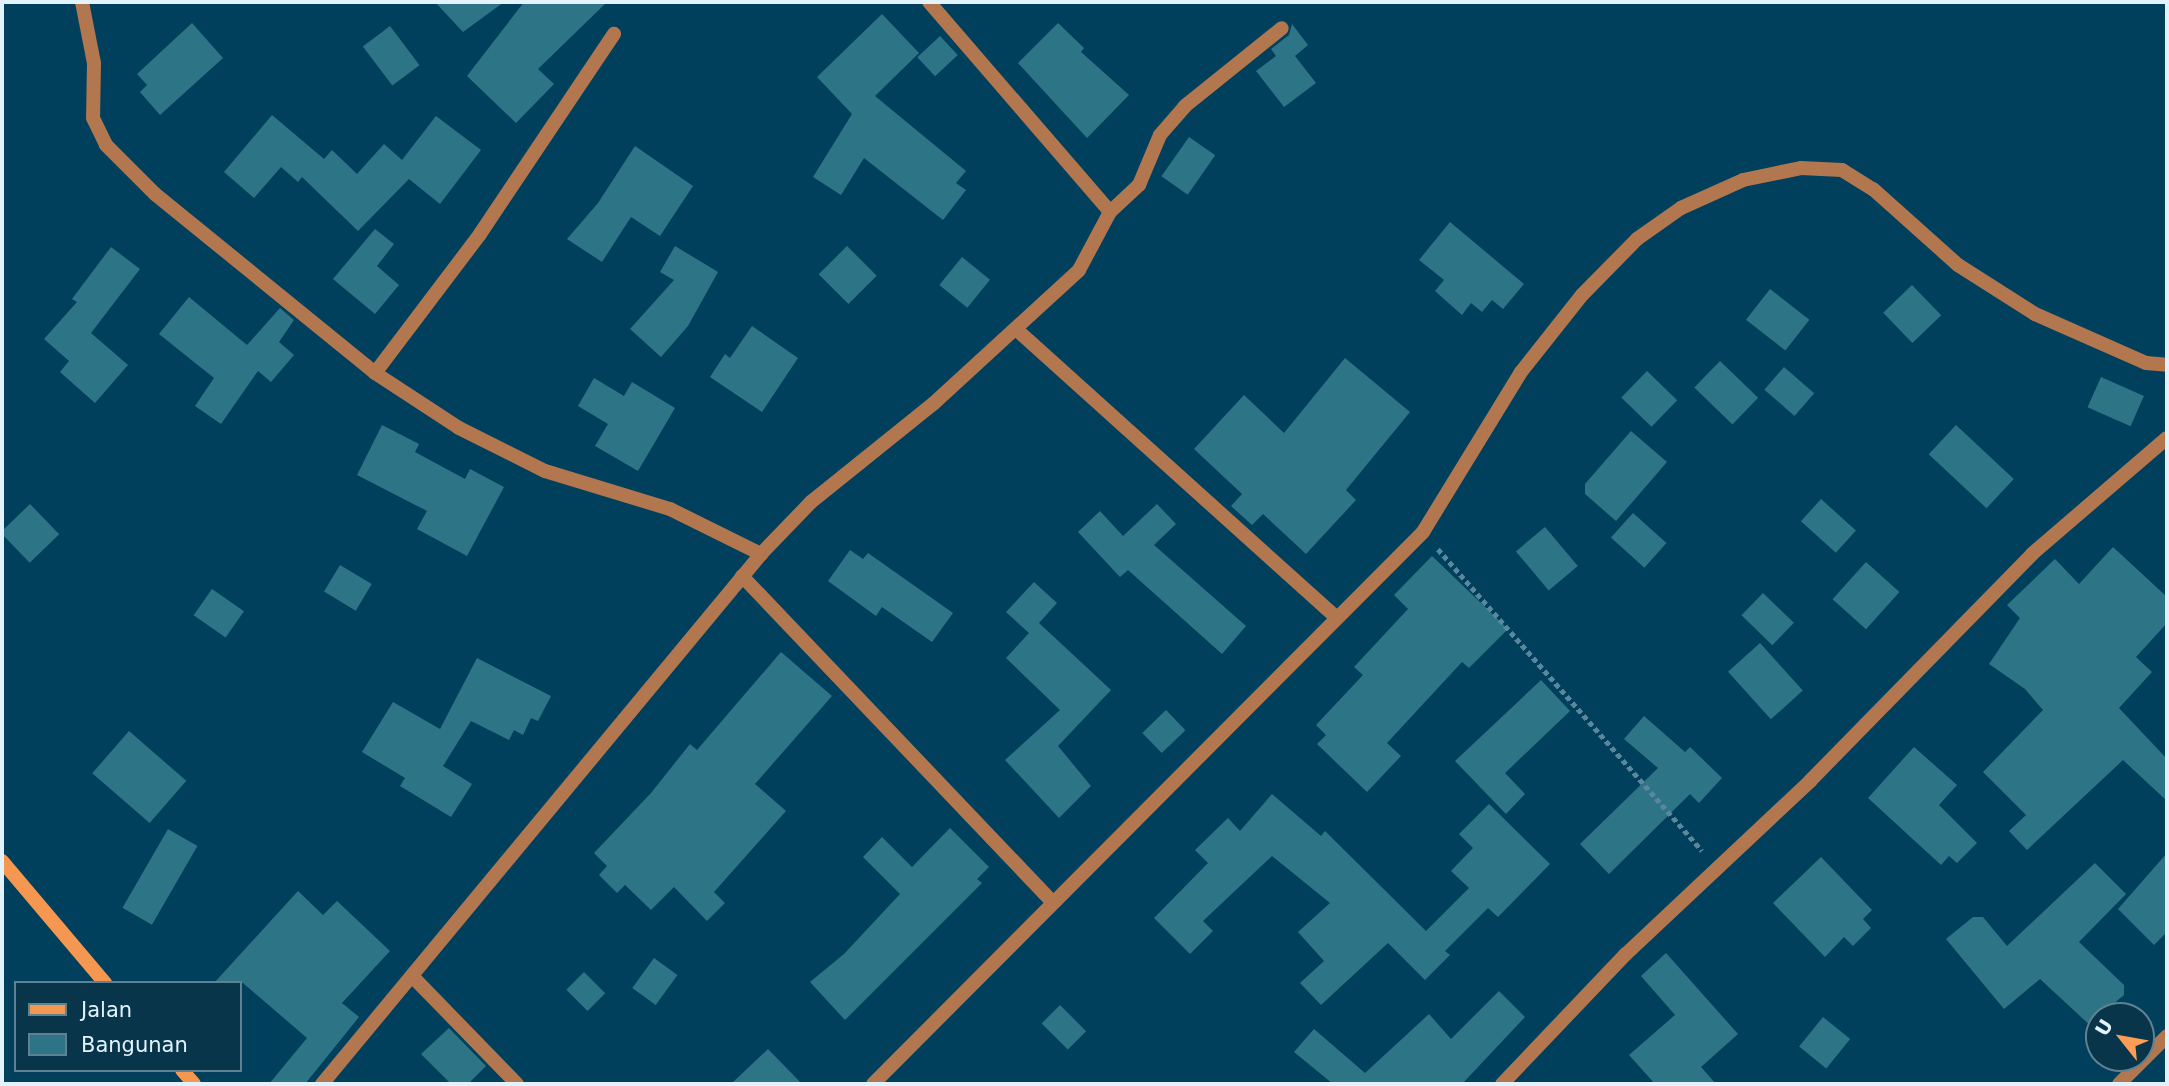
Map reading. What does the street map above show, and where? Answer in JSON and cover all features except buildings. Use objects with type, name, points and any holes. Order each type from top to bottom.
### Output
[{"type":"main road","points":[[2,861],[103,981]]},
{"type":"street","points":[[82,2],[94,63],[93,118],[106,145],[155,194],[375,373],[459,428],[545,471],[670,509],[761,554]]},
{"type":"street","points":[[929,2],[1110,212]]},
{"type":"street","points":[[322,1084],[761,554],[811,502],[1017,331],[1079,270],[1110,212],[1139,185],[1160,135],[1185,106],[1282,28]]},
{"type":"street","points":[[375,373],[480,234],[614,34]]},
{"type":"street","points":[[873,1084],[1423,532],[1521,372],[1582,295],[1637,239],[1682,208],[1743,180],[1801,168],[1842,170],[1873,189],[1958,265],[2035,314],[2146,363],[2167,365]]},
{"type":"street","points":[[1017,331],[1336,617]]},
{"type":"street","points":[[1502,1084],[1626,954],[1718,870],[2032,554],[2167,438]]},
{"type":"street","points":[[743,576],[1053,903]]},
{"type":"street","points":[[413,977],[517,1084]]},
{"type":"street","points":[[2119,1084],[2167,1036]]},
{"type":"path","points":[[1423,532],[1718,870]]}]
